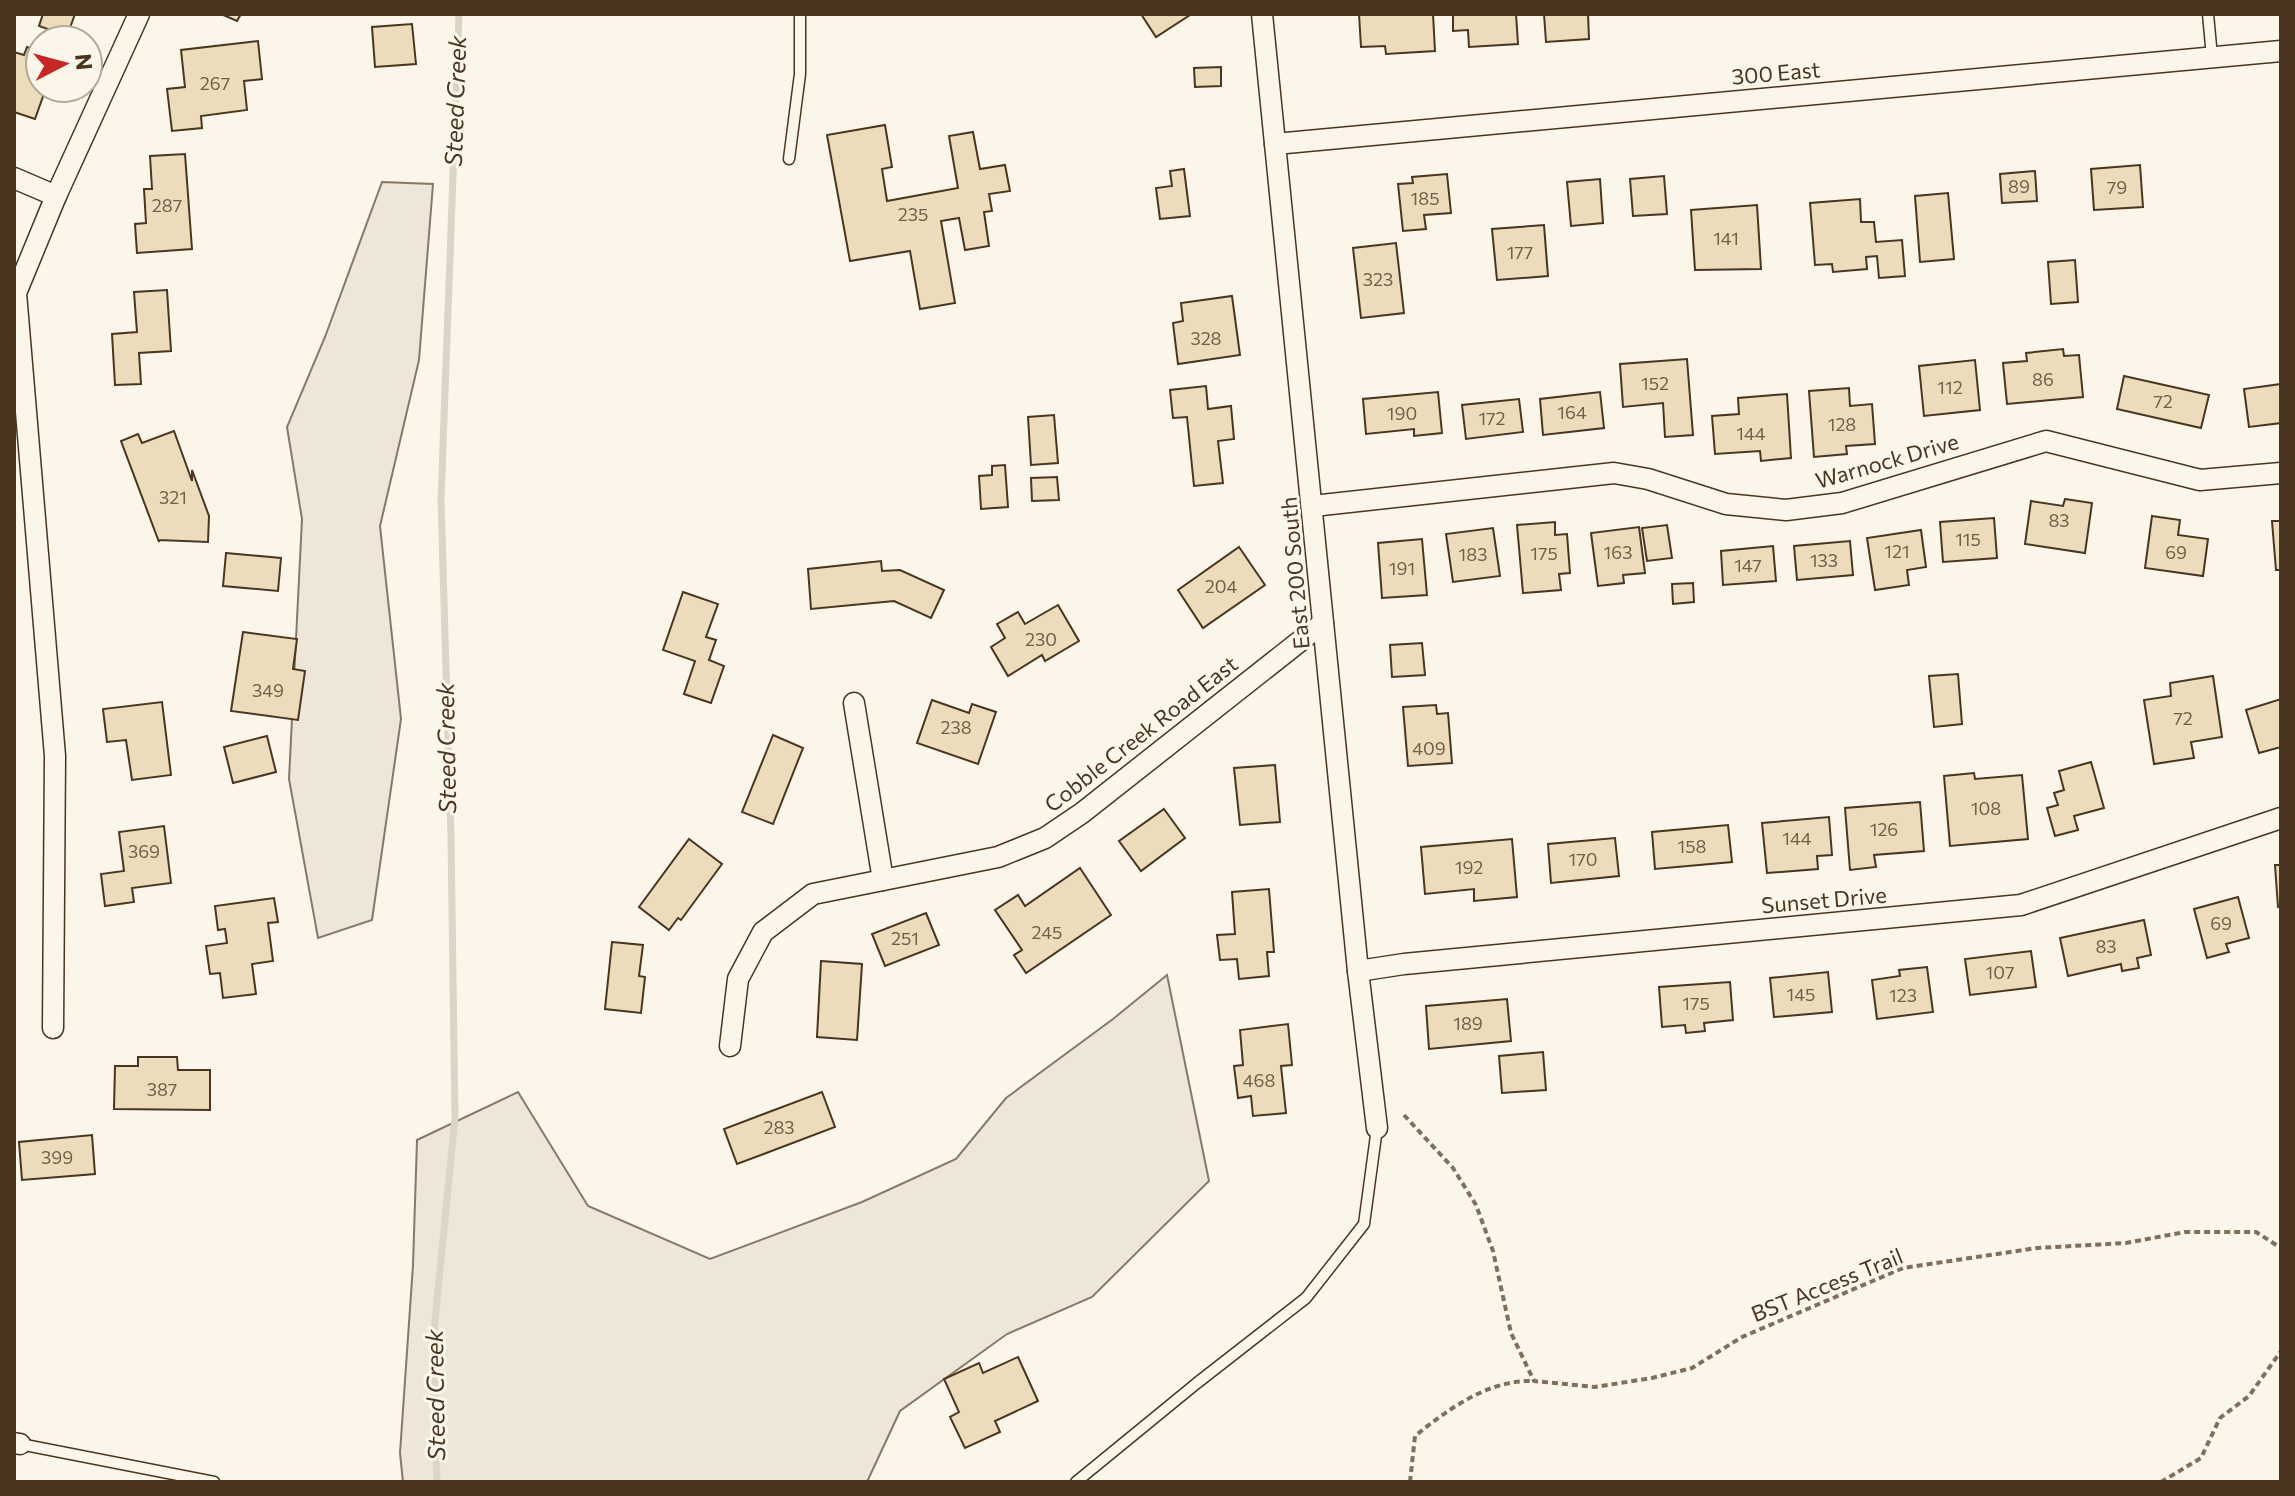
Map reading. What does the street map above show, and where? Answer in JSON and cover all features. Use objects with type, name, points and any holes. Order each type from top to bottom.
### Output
[{"type":"street","points":[[53,1028],[55,756],[16,293],[56,196],[139,14]]},
{"type":"street","name":"East 200 South","points":[[1262,14],[1358,971],[1377,1128]]},
{"type":"street","name":"300 East","points":[[1275,144],[2281,51]]},
{"type":"street","points":[[14,178],[56,196]]},
{"type":"street","name":"Warnock Drive","points":[[1313,506],[1614,473],[1648,479],[1726,504],[1786,510],[1842,503],[2046,441],[2200,480],[2281,473]]},
{"type":"street","name":"Cobble Creek Road East","points":[[730,1046],[738,979],[763,932],[813,894],[998,857],[1045,838],[1082,813],[1323,623]]},
{"type":"street","points":[[854,703],[883,880]]},
{"type":"street","name":"Sunset Drive","points":[[1358,971],[1404,964],[2021,905],[2281,818]]},
{"type":"lane","points":[[789,159],[800,74],[800,14]]},
{"type":"lane","points":[[2208,14],[2212,57]]},
{"type":"lane","points":[[1076,1482],[1306,1298],[1364,1224],[1377,1128]]},
{"type":"lane","points":[[17,1444],[214,1482]]},
{"type":"path","points":[[1404,1115],[1453,1168],[1476,1205],[1493,1251],[1511,1333],[1534,1381]]},
{"type":"path","name":"BST Access Trail","points":[[1410,1482],[1415,1436],[1446,1411],[1512,1380],[1595,1387],[1692,1368],[1742,1337],[1903,1268],[2037,1248],[2126,1243],[2185,1232],[2256,1232],[2281,1248]]},
{"type":"path","points":[[2161,1482],[2201,1458],[2220,1418],[2249,1396],[2281,1351]]},
{"type":"shaded area","points":[[382,182],[433,184],[419,360],[380,526],[401,719],[372,920],[318,938],[289,779],[302,519],[287,427],[325,337]]},
{"type":"shaded area","points":[[1167,975],[1209,1181],[1092,1297],[1007,1334],[900,1411],[867,1482],[403,1482],[400,1453],[413,1265],[417,1140],[518,1092],[588,1206],[710,1259],[862,1202],[956,1159],[1006,1098]]},
{"type":"building","points":[[43,14],[75,14],[71,24],[40,24]]},
{"type":"building","points":[[221,14],[241,14],[237,21]]},
{"type":"building","points":[[1141,14],[1190,14],[1190,15],[1156,37]]},
{"type":"building","points":[[1359,14],[1433,14],[1435,51],[1386,54],[1385,46],[1361,47]]},
{"type":"building","points":[[1453,14],[1516,14],[1518,44],[1469,47],[1468,30],[1453,31]]},
{"type":"building","points":[[1544,14],[1588,14],[1589,39],[1546,42]]},
{"type":"building","points":[[412,24],[416,64],[375,67],[372,27]]},
{"type":"building","points":[[258,41],[262,79],[244,81],[247,110],[201,116],[202,128],[172,131],[167,89],[185,87],[181,50]]},
{"type":"building","points":[[14,52],[24,55],[24,104],[40,104],[35,119],[14,112]]},
{"type":"building","points":[[1221,67],[1221,86],[1195,87],[1194,68]]},
{"type":"building","points":[[885,125],[892,167],[882,169],[887,201],[958,188],[949,136],[973,132],[980,169],[1005,165],[1010,191],[989,194],[992,211],[984,212],[989,246],[965,250],[959,218],[941,221],[955,303],[920,309],[910,251],[850,261],[827,135]]},
{"type":"building","points":[[185,154],[192,249],[137,253],[135,224],[146,223],[144,189],[152,189],[150,156]]},
{"type":"building","points":[[2140,165],[2143,207],[2094,210],[2091,169]]},
{"type":"building","points":[[1184,169],[1190,216],[1160,219],[1156,188],[1172,186],[1170,171]]},
{"type":"building","points":[[2035,171],[2037,201],[2002,203],[2000,174]]},
{"type":"building","points":[[1447,174],[1451,213],[1424,215],[1426,229],[1403,231],[1398,184],[1413,183],[1412,177]]},
{"type":"building","points":[[1664,176],[1667,214],[1633,216],[1630,179]]},
{"type":"building","points":[[1600,179],[1603,223],[1571,226],[1567,182]]},
{"type":"building","points":[[1948,193],[1954,259],[1920,262],[1915,196]]},
{"type":"building","points":[[1860,199],[1861,222],[1874,222],[1876,242],[1902,240],[1905,276],[1879,278],[1877,256],[1866,257],[1867,269],[1833,272],[1832,264],[1815,265],[1810,203]]},
{"type":"building","points":[[1757,205],[1761,269],[1695,270],[1691,210]]},
{"type":"building","points":[[1544,225],[1548,276],[1497,280],[1492,229]]},
{"type":"building","points":[[1396,243],[1404,313],[1361,318],[1353,248]]},
{"type":"building","points":[[2075,260],[2078,302],[2051,304],[2048,262]]},
{"type":"building","points":[[167,290],[171,351],[139,353],[141,384],[115,385],[112,334],[137,332],[134,292]]},
{"type":"building","points":[[1232,296],[1240,355],[1178,364],[1173,323],[1183,321],[1181,303]]},
{"type":"building","points":[[2063,349],[2064,356],[2079,355],[2083,397],[2007,404],[2003,363],[2027,361],[2026,353]]},
{"type":"building","points":[[1687,359],[1693,435],[1665,437],[1663,403],[1623,407],[1620,364]]},
{"type":"building","points":[[1975,360],[1980,410],[1924,416],[1919,366]]},
{"type":"building","points":[[2124,376],[2209,395],[2201,428],[2117,409]]},
{"type":"building","points":[[2281,384],[2281,423],[2249,427],[2244,389]]},
{"type":"building","points":[[1206,386],[1208,409],[1231,406],[1234,439],[1218,441],[1223,483],[1194,486],[1187,417],[1173,418],[1170,390]]},
{"type":"building","points":[[1849,388],[1850,406],[1872,404],[1875,444],[1846,446],[1847,454],[1814,457],[1809,391]]},
{"type":"building","points":[[1438,392],[1442,433],[1414,436],[1414,429],[1366,434],[1363,399]]},
{"type":"building","points":[[1600,392],[1604,428],[1543,435],[1540,399]]},
{"type":"building","points":[[1787,394],[1791,458],[1761,461],[1760,451],[1715,454],[1712,416],[1739,414],[1738,398]]},
{"type":"building","points":[[1519,399],[1523,432],[1466,439],[1462,405]]},
{"type":"building","points":[[1054,415],[1058,463],[1031,465],[1028,417]]},
{"type":"building","points":[[174,431],[209,516],[208,542],[159,542],[121,441],[138,434],[142,443]]},
{"type":"building","points":[[1005,465],[1008,507],[981,509],[979,476],[992,475],[992,466]]},
{"type":"building","points":[[1057,477],[1059,500],[1032,501],[1031,478]]},
{"type":"building","points":[[2065,499],[2092,503],[2085,553],[2025,544],[2031,501],[2063,506]]},
{"type":"building","points":[[2152,516],[2180,520],[2178,535],[2208,539],[2203,576],[2145,568]]},
{"type":"building","points":[[1994,518],[1997,558],[1943,562],[1940,522]]},
{"type":"building","points":[[2272,521],[2281,521],[2281,570],[2276,570]]},
{"type":"building","points":[[1555,522],[1555,535],[1567,534],[1570,573],[1559,574],[1561,590],[1523,593],[1517,525]]},
{"type":"building","points":[[1667,525],[1672,558],[1647,561],[1642,528]]},
{"type":"building","points":[[1639,527],[1645,573],[1623,575],[1624,583],[1598,586],[1591,533]]},
{"type":"building","points":[[1493,528],[1500,576],[1453,582],[1446,534]]},
{"type":"building","points":[[1921,530],[1926,567],[1907,570],[1909,585],[1875,590],[1867,538]]},
{"type":"building","points":[[1422,539],[1427,595],[1382,598],[1378,543]]},
{"type":"building","points":[[1850,541],[1853,575],[1797,580],[1794,546]]},
{"type":"building","points":[[1773,546],[1776,581],[1723,585],[1721,551]]},
{"type":"building","points":[[1239,547],[1265,585],[1203,628],[1178,590]]},
{"type":"building","points":[[226,553],[281,558],[278,591],[223,586]]},
{"type":"building","points":[[881,561],[882,571],[900,570],[944,590],[931,618],[894,601],[811,609],[808,569]]},
{"type":"building","points":[[1693,583],[1694,602],[1673,604],[1672,584]]},
{"type":"building","points":[[683,592],[718,604],[706,637],[716,640],[709,660],[724,666],[711,703],[684,694],[695,661],[663,650]]},
{"type":"building","points":[[1058,605],[1079,641],[1045,661],[1042,655],[1008,676],[991,647],[1005,638],[997,624],[1018,612],[1025,624]]},
{"type":"building","points":[[243,632],[297,639],[293,669],[305,671],[298,720],[231,711]]},
{"type":"building","points":[[1422,643],[1425,675],[1392,677],[1390,645]]},
{"type":"building","points":[[1958,674],[1962,724],[1934,727],[1929,676]]},
{"type":"building","points":[[2213,676],[2222,737],[2191,742],[2194,758],[2154,764],[2144,700],[2171,696],[2170,683]]},
{"type":"building","points":[[2281,699],[2281,747],[2259,753],[2246,710]]},
{"type":"building","points":[[932,700],[969,713],[972,704],[996,712],[978,764],[917,743]]},
{"type":"building","points":[[162,702],[171,775],[132,780],[126,740],[107,742],[103,709]]},
{"type":"building","points":[[1436,705],[1437,714],[1448,713],[1452,763],[1408,766],[1403,707]]},
{"type":"building","points":[[773,735],[803,748],[773,824],[742,812]]},
{"type":"building","points":[[267,736],[276,772],[233,783],[224,747]]},
{"type":"building","points":[[2091,762],[2104,808],[2074,816],[2078,830],[2055,836],[2047,808],[2058,805],[2054,793],[2064,790],[2059,771]]},
{"type":"building","points":[[1275,765],[1280,822],[1240,825],[1234,768]]},
{"type":"building","points":[[1974,773],[1975,779],[2022,775],[2028,839],[1950,846],[1944,776]]},
{"type":"building","points":[[1920,802],[1924,851],[1874,855],[1876,867],[1850,870],[1845,808]]},
{"type":"building","points":[[1164,809],[1185,838],[1141,871],[1119,841]]},
{"type":"building","points":[[1829,817],[1832,855],[1817,856],[1818,869],[1767,873],[1762,823]]},
{"type":"building","points":[[1728,825],[1732,862],[1655,869],[1652,832]]},
{"type":"building","points":[[164,826],[171,883],[132,888],[134,902],[105,906],[101,874],[124,871],[119,832]]},
{"type":"building","points":[[1615,838],[1619,876],[1551,883],[1548,844]]},
{"type":"building","points":[[689,839],[722,864],[681,920],[678,918],[669,930],[639,907]]},
{"type":"building","points":[[1512,839],[1517,897],[1474,901],[1474,889],[1425,894],[1421,847]]},
{"type":"building","points":[[2275,865],[2281,865],[2281,906],[2278,907]]},
{"type":"building","points":[[1080,868],[1111,915],[1026,973],[1014,955],[1022,950],[995,910],[1018,895],[1025,906]]},
{"type":"building","points":[[1269,889],[1274,952],[1267,952],[1269,976],[1239,979],[1237,959],[1220,960],[1217,935],[1235,934],[1232,892]]},
{"type":"building","points":[[2238,897],[2249,938],[2226,944],[2229,952],[2207,958],[2194,909]]},
{"type":"building","points":[[274,898],[278,922],[268,923],[273,961],[252,964],[256,994],[223,998],[220,973],[210,974],[206,946],[227,943],[225,929],[218,930],[215,906]]},
{"type":"building","points":[[926,913],[939,945],[885,966],[872,934]]},
{"type":"building","points":[[2144,920],[2151,955],[2137,958],[2139,968],[2122,971],[2121,964],[2068,976],[2060,938]]},
{"type":"building","points":[[612,942],[643,945],[639,976],[645,977],[641,1013],[605,1009]]},
{"type":"building","points":[[2031,951],[2036,987],[1970,995],[1965,959]]},
{"type":"building","points":[[821,961],[862,964],[857,1040],[817,1037]]},
{"type":"building","points":[[1927,967],[1933,1012],[1877,1019],[1872,980],[1900,976],[1899,970]]},
{"type":"building","points":[[1828,972],[1832,1012],[1774,1017],[1770,978]]},
{"type":"building","points":[[1730,982],[1733,1020],[1704,1023],[1705,1031],[1686,1033],[1685,1025],[1662,1027],[1659,987]]},
{"type":"building","points":[[1507,999],[1511,1041],[1429,1049],[1426,1006]]},
{"type":"building","points":[[1288,1024],[1292,1065],[1281,1066],[1286,1113],[1253,1116],[1251,1096],[1238,1098],[1234,1066],[1243,1065],[1240,1030]]},
{"type":"building","points":[[1543,1052],[1546,1090],[1502,1093],[1499,1056]]},
{"type":"building","points":[[138,1057],[177,1057],[178,1070],[210,1070],[210,1110],[114,1109],[115,1066],[138,1066]]},
{"type":"building","points":[[822,1092],[835,1127],[737,1164],[724,1129]]},
{"type":"building","points":[[92,1135],[95,1174],[22,1180],[19,1142]]},
{"type":"building","points":[[1018,1357],[1038,1401],[995,1421],[1000,1432],[965,1448],[950,1417],[959,1412],[944,1379],[979,1363],[983,1373]]},
{"type":"waterway","name":"Steed Creek","points":[[437,1482],[433,1341],[455,1118],[441,500],[459,14]]}]
